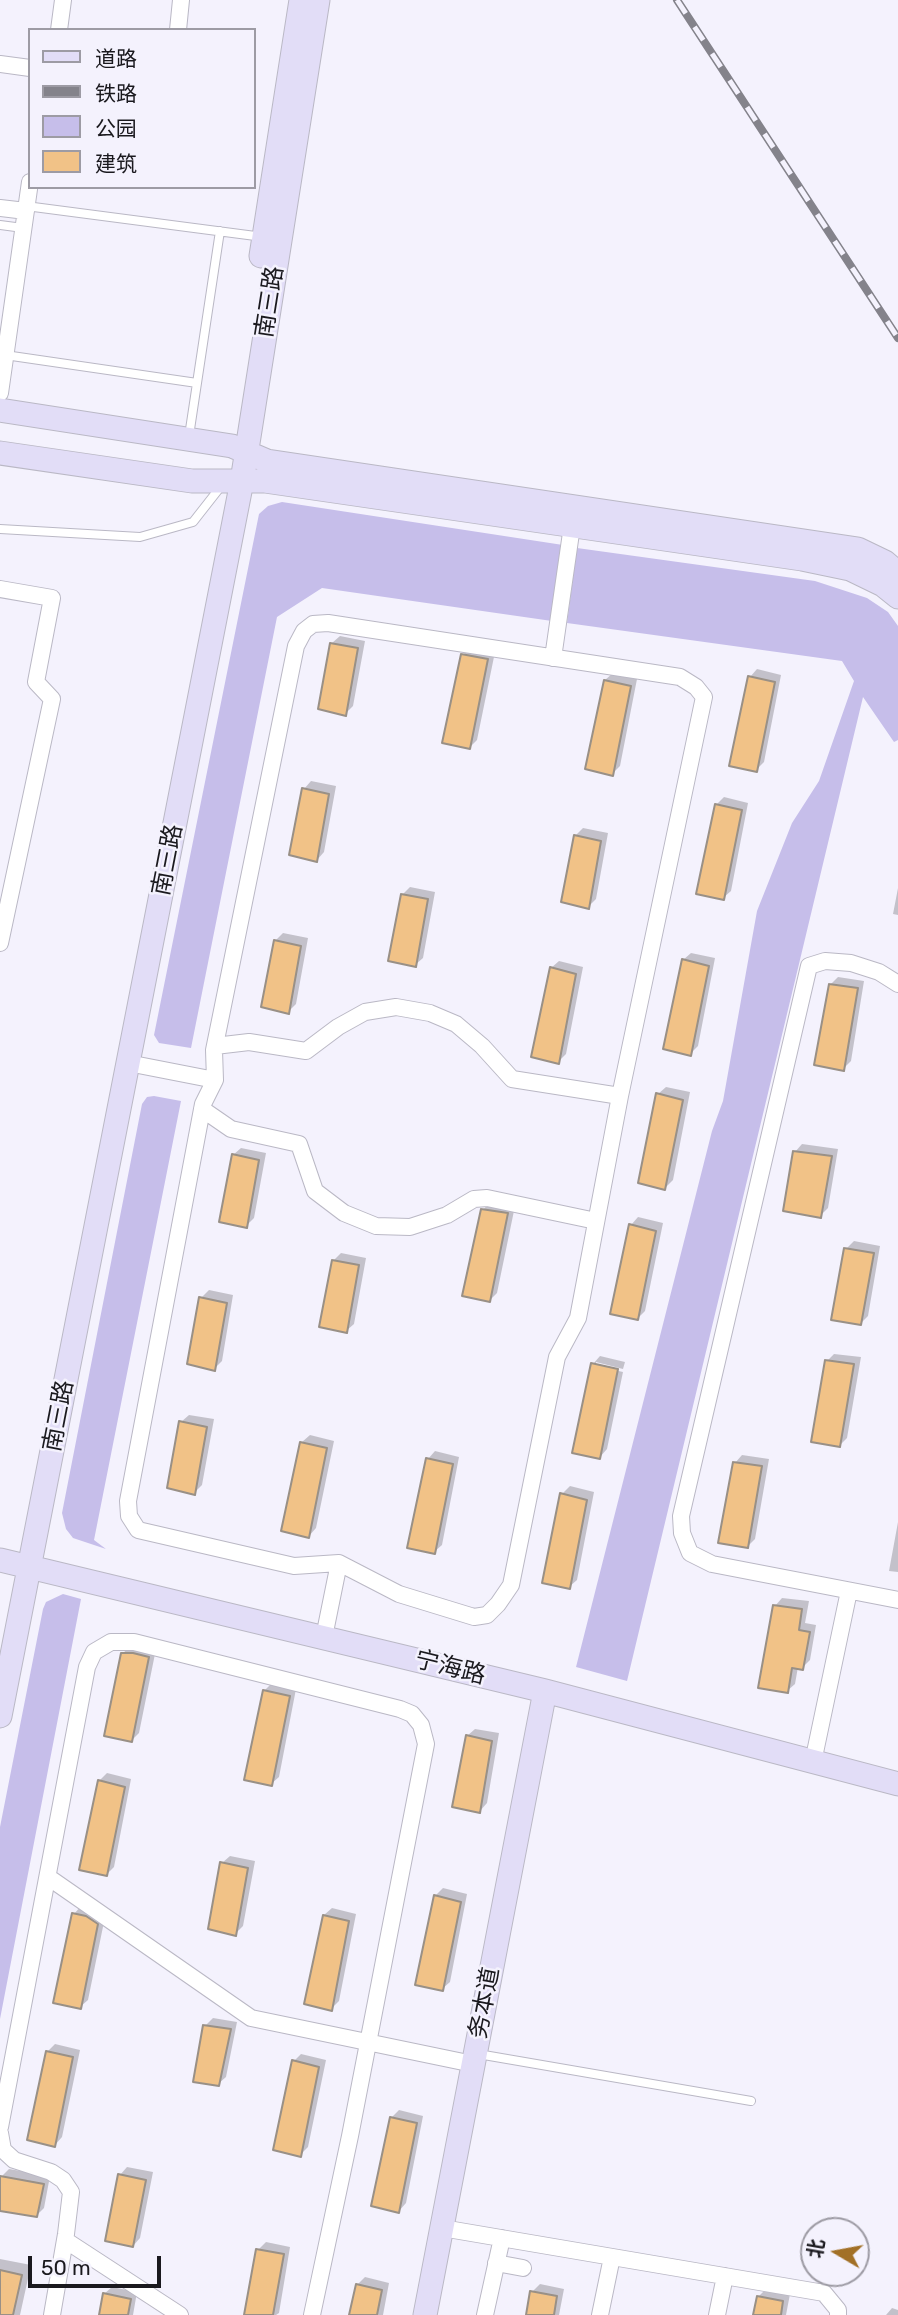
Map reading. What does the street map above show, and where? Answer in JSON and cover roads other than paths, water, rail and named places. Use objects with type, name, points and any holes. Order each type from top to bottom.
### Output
[{"type":"street","points":[[59,28],[63,0]]},
{"type":"street","points":[[178,28],[181,0]]},
{"type":"street","name":"南三路","points":[[239,449],[264,237],[301,0]]},
{"type":"street","name":"南三路","points":[[0,1716],[15,1562],[128,1063],[318,0]]},
{"type":"street","points":[[0,64],[28,68]]},
{"type":"street","points":[[0,393],[29,189]]},
{"type":"street","points":[[0,208],[26,208]]},
{"type":"street","points":[[0,410],[189,439],[239,449],[267,461],[858,549],[885,562],[898,573]]},
{"type":"street","points":[[0,453],[192,481],[265,481],[802,559],[850,569],[883,585],[898,597]]},
{"type":"street","name":"南三路","points":[[0,1642],[233,481]]},
{"type":"street","points":[[553,658],[572,526]]},
{"type":"street","points":[[0,589],[52,598],[36,682],[51,699],[0,943]]},
{"type":"street","points":[[328,623],[553,658],[680,677],[696,687],[704,697],[620,1096],[578,1318],[557,1357],[511,1585],[487,1615],[474,1617],[399,1594],[339,1563],[294,1566],[138,1530],[129,1516],[128,1501],[202,1109],[215,1080],[215,1046],[296,646],[304,631],[313,624],[328,623]]},
{"type":"street","points":[[898,984],[879,972],[851,963],[825,961],[809,966],[681,1516],[682,1533],[690,1553],[712,1564],[898,1600]]},
{"type":"street","points":[[215,1046],[249,1042],[306,1051],[338,1027],[365,1012],[396,1007],[430,1013],[456,1024],[482,1046],[512,1079],[620,1096]]},
{"type":"street","points":[[128,1063],[215,1080]]},
{"type":"street","points":[[202,1109],[231,1129],[299,1144],[315,1191],[344,1213],[376,1226],[410,1227],[447,1215],[474,1199],[487,1198],[596,1221]]},
{"type":"street","name":"宁海路","points":[[15,1562],[545,1691],[898,1784]]},
{"type":"street","points":[[324,1637],[339,1563]]},
{"type":"street","points":[[813,1762],[849,1591]]},
{"type":"street","points":[[0,2127],[87,1667],[94,1652],[111,1642],[134,1642],[412,1714],[421,1725],[426,1744],[312,2315]]},
{"type":"street","name":"务本道","points":[[425,2315],[545,1691]]},
{"type":"street","points":[[48,1878],[251,2018],[367,2042],[474,2059]]},
{"type":"street","points":[[0,2133],[4,2150],[14,2160],[51,2172],[63,2180],[71,2192],[52,2315]]},
{"type":"street","points":[[442,2228],[824,2293],[838,2310],[838,2315]]},
{"type":"street","points":[[485,2315],[502,2238]]},
{"type":"street","points":[[65,2240],[180,2315]]},
{"type":"street","points":[[600,2315],[612,2257]]},
{"type":"street","points":[[496,2263],[523,2267]]},
{"type":"street","points":[[717,2315],[725,2276]]},
{"type":"lane","points":[[26,208],[264,237]]},
{"type":"lane","points":[[0,225],[23,228]]},
{"type":"lane","points":[[189,439],[220,231]]},
{"type":"lane","points":[[5,355],[197,383]]},
{"type":"lane","points":[[0,529],[140,537],[193,522],[233,481]]},
{"type":"lane","points":[[474,2059],[751,2101]]},
{"type":"railway","points":[[677,0],[898,338]]}]
